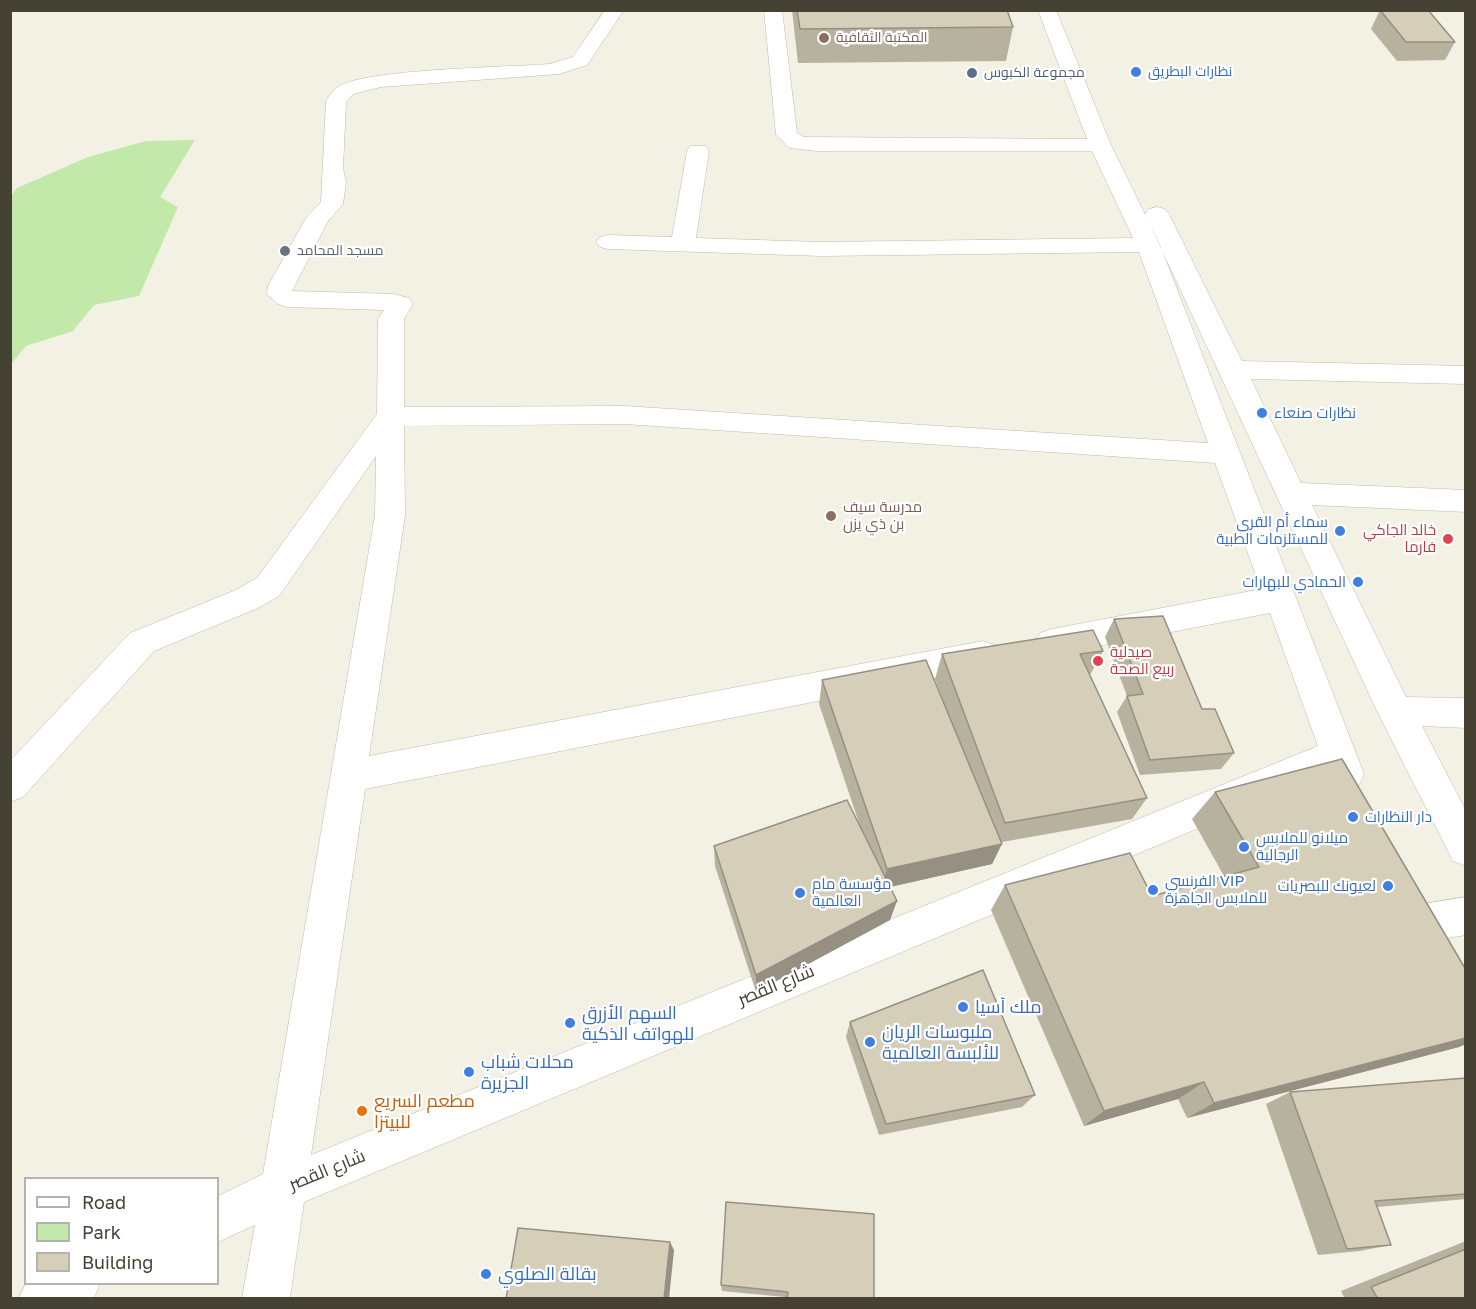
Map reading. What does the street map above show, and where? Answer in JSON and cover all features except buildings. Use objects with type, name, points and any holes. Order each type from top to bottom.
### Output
[{"type":"street","points":[[266,1299],[390,515],[390,319],[400,304],[288,299],[279,294],[280,286],[318,218],[332,204],[335,182],[332,168],[336,101],[346,90],[380,81],[552,70],[580,61],[615,10]]},
{"type":"street","points":[[773,10],[787,135],[798,143],[817,145],[1100,145]]},
{"type":"street","points":[[1047,10],[1100,145],[1148,245],[1336,754],[1360,806]]},
{"type":"street","points":[[1055,10],[1234,370],[1394,711],[1466,849]]},
{"type":"street","points":[[683,243],[698,151]]},
{"type":"street","points":[[608,242],[821,249],[1148,245]]},
{"type":"street","points":[[1234,370],[1466,375]]},
{"type":"street","points":[[389,417],[624,415],[1226,454]]},
{"type":"street","points":[[10,786],[142,642],[247,599],[268,587],[389,417]]},
{"type":"street","points":[[1290,493],[1466,501]]},
{"type":"street","points":[[348,776],[1280,598]]},
{"type":"street","points":[[1394,711],[1466,712]]},
{"type":"street","name":"شارع القصر","points":[[219,1218],[282,1189],[1336,754]]},
{"type":"street","points":[[1417,924],[1466,916]]},
{"type":"street","points":[[43,1299],[74,1285]]},
{"type":"green space","points":[[195,140],[160,197],[178,207],[139,296],[94,305],[73,331],[26,346],[11,364],[11,196],[17,188],[88,157],[146,141]]},
{"type":"place","name":"المكتبة الثقافية","points":[[824,38]]},
{"type":"place","name":"نظارات البطريق","points":[[1136,72]]},
{"type":"place","name":"مجموعة الكبوس","points":[[972,73]]},
{"type":"place","name":"مسجد المحامد","points":[[285,251]]},
{"type":"place","name":"نظارات صنعاء","points":[[1262,413]]},
{"type":"place","name":"مدرسة سيف بن ذي يزن","points":[[831,516]]},
{"type":"place","name":"سماء أم القرى للمستلزمات الطبية","points":[[1340,531]]},
{"type":"place","name":"خالد الجاكي فارما","points":[[1448,539]]},
{"type":"place","name":"الحمادي للبهارات","points":[[1358,582]]},
{"type":"place","name":"صيدلية ربيع الصحة","points":[[1098,661]]},
{"type":"place","name":"دار النظارات","points":[[1353,817]]},
{"type":"place","name":"ميلانو للملابس الرجالية","points":[[1244,847]]},
{"type":"place","name":"لعيونك للبصريات","points":[[1388,886]]},
{"type":"place","name":"الفرنسي VIP للملابس الجاهزة","points":[[1153,890]]},
{"type":"place","name":"مؤسسة مام العالمية","points":[[800,893]]},
{"type":"place","name":"ملك آسيا","points":[[963,1007]]},
{"type":"place","name":"السهم الأزرق للهواتف الذكية","points":[[570,1023]]},
{"type":"place","name":"ملبوسات الريان للألبسة العالمية","points":[[870,1042]]},
{"type":"place","name":"محلات شباب الجزيرة","points":[[469,1072]]},
{"type":"place","name":"مطعم السريع للبيتزا","points":[[362,1111]]},
{"type":"place","name":"بقالة الصلوي","points":[[486,1274]]}]
